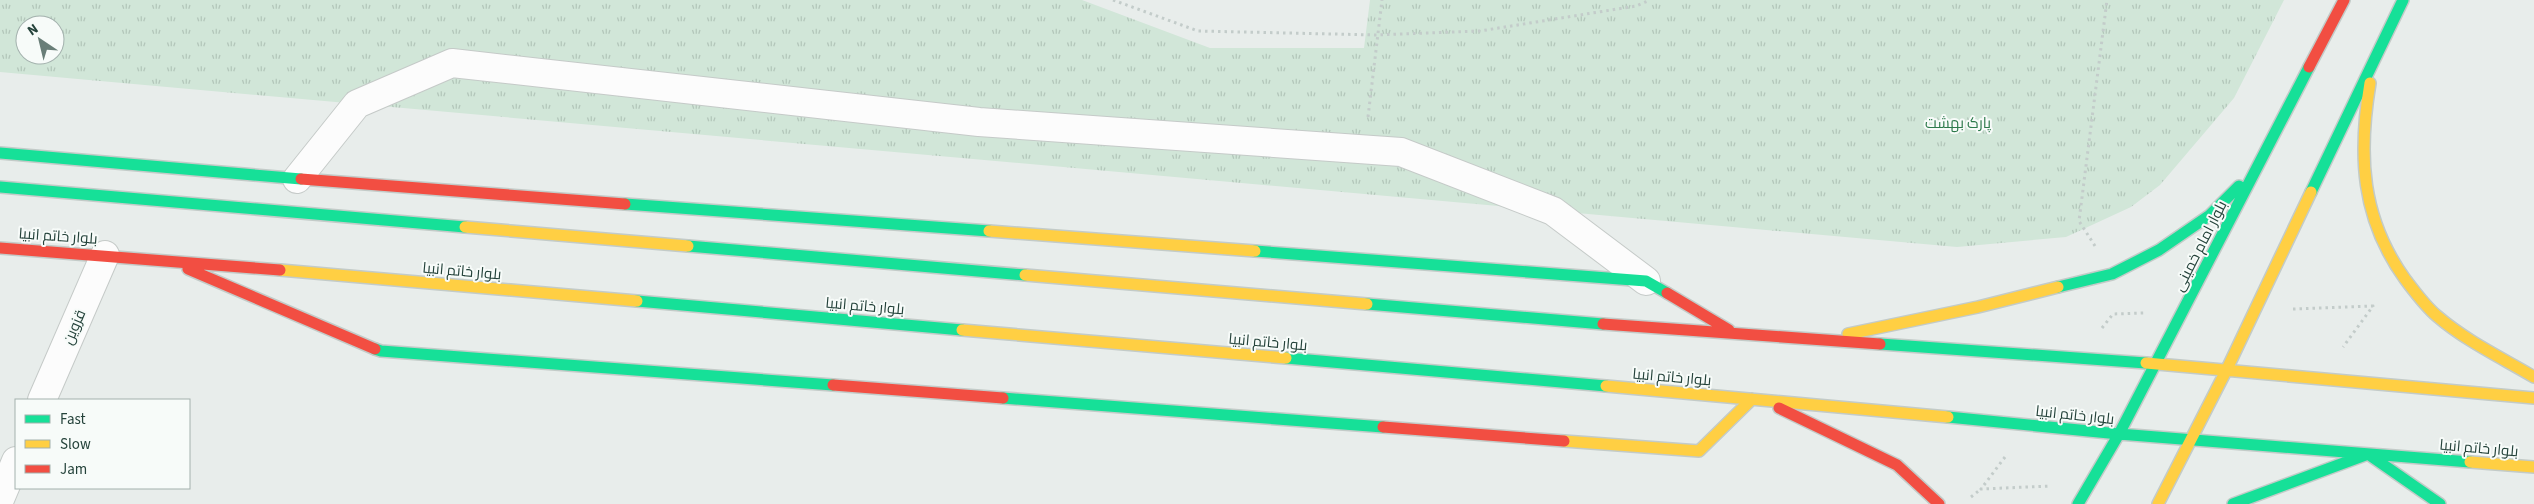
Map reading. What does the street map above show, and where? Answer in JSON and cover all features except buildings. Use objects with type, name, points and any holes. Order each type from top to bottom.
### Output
[{"type":"main road","name":"بلوار امام خمینی","points":[[2078,504],[2119,434],[2344,0]]},
{"type":"main road","points":[[2158,504],[2192,441],[2227,369],[2376,53],[2403,0]]},
{"type":"main road","points":[[2376,53],[2366,101],[2364,154],[2369,199],[2379,236],[2399,272],[2429,309],[2464,334],[2534,377]]},
{"type":"main road","points":[[0,153],[297,179],[1646,281],[1734,333]]},
{"type":"main road","points":[[1818,341],[1978,308],[2112,274],[2159,250],[2210,214],[2256,169]]},
{"type":"main road","points":[[0,187],[1818,341],[2154,366],[2227,369],[2534,398]]},
{"type":"main road","name":"بلوار خاتم انبیا","points":[[0,248],[166,260],[1757,399],[2192,441],[2534,468]]},
{"type":"main road","points":[[166,260],[381,351],[1699,451],[1757,399],[1897,465],[1939,504]]},
{"type":"main road","points":[[2234,504],[2368,454],[2440,504]]},
{"type":"street","points":[[297,179],[357,104],[452,63],[979,122],[1401,152],[1553,211],[1646,281]]},
{"type":"street","name":"قزوین","points":[[42,399],[105,255]]},
{"type":"street","points":[[0,499],[15,463]]},
{"type":"path","points":[[1114,0],[1198,31],[1377,35],[1480,31],[1636,6],[1650,0]]},
{"type":"path","points":[[1364,150],[1382,0]]},
{"type":"path","points":[[2107,0],[2079,221],[2112,274]]},
{"type":"green space","name":"پارک بهشت","points":[[0,0],[1082,0],[1210,48],[1364,48],[1370,0],[2284,0],[2234,98],[2160,185],[2131,207],[2066,237],[1957,247],[0,72]]},
{"type":"traffic: fast","points":[[2311,192],[2403,0]]},
{"type":"traffic: fast","points":[[2078,504],[2119,434],[2309,67]]},
{"type":"traffic: fast","points":[[0,153],[301,179]]},
{"type":"traffic: fast","points":[[2058,287],[2112,274],[2159,250],[2210,215],[2239,186]]},
{"type":"traffic: fast","points":[[0,187],[465,227]]},
{"type":"traffic: fast","points":[[625,204],[989,231]]},
{"type":"traffic: fast","points":[[688,246],[1025,275]]},
{"type":"traffic: fast","points":[[1255,251],[1646,281],[1667,293]]},
{"type":"traffic: fast","points":[[637,301],[962,330]]},
{"type":"traffic: fast","points":[[1367,304],[1603,324]]},
{"type":"traffic: fast","points":[[1880,344],[2146,363]]},
{"type":"traffic: fast","points":[[375,349],[381,351],[833,385]]},
{"type":"traffic: fast","points":[[1286,358],[1606,386]]},
{"type":"traffic: fast","points":[[1003,398],[1383,427]]},
{"type":"traffic: fast","points":[[1948,417],[2119,434],[2470,462]]},
{"type":"traffic: fast","points":[[2233,504],[2368,454],[2440,504]]},
{"type":"traffic: slow","points":[[2370,83],[2364,135],[2366,185],[2379,233],[2390,256],[2416,294],[2437,316],[2472,341],[2534,377]]},
{"type":"traffic: slow","points":[[2158,504],[2227,369],[2311,192]]},
{"type":"traffic: slow","points":[[465,227],[688,246]]},
{"type":"traffic: slow","points":[[989,231],[1255,251]]},
{"type":"traffic: slow","points":[[280,270],[637,301]]},
{"type":"traffic: slow","points":[[1025,275],[1367,304]]},
{"type":"traffic: slow","points":[[1848,334],[1978,307],[2058,287]]},
{"type":"traffic: slow","points":[[962,330],[1286,358]]},
{"type":"traffic: slow","points":[[2146,363],[2534,398]]},
{"type":"traffic: slow","points":[[1606,386],[1948,417]]},
{"type":"traffic: slow","points":[[1564,441],[1699,451],[1752,399]]},
{"type":"traffic: slow","points":[[2470,462],[2534,467]]},
{"type":"traffic: jam","points":[[2309,67],[2344,0]]},
{"type":"traffic: jam","points":[[301,179],[625,204]]},
{"type":"traffic: jam","points":[[0,248],[280,270]]},
{"type":"traffic: jam","points":[[188,269],[375,349]]},
{"type":"traffic: jam","points":[[1667,293],[1729,330]]},
{"type":"traffic: jam","points":[[1603,324],[1880,344]]},
{"type":"traffic: jam","points":[[833,385],[1003,398]]},
{"type":"traffic: jam","points":[[1779,408],[1897,465],[1939,504]]},
{"type":"traffic: jam","points":[[1383,427],[1564,441]]}]
